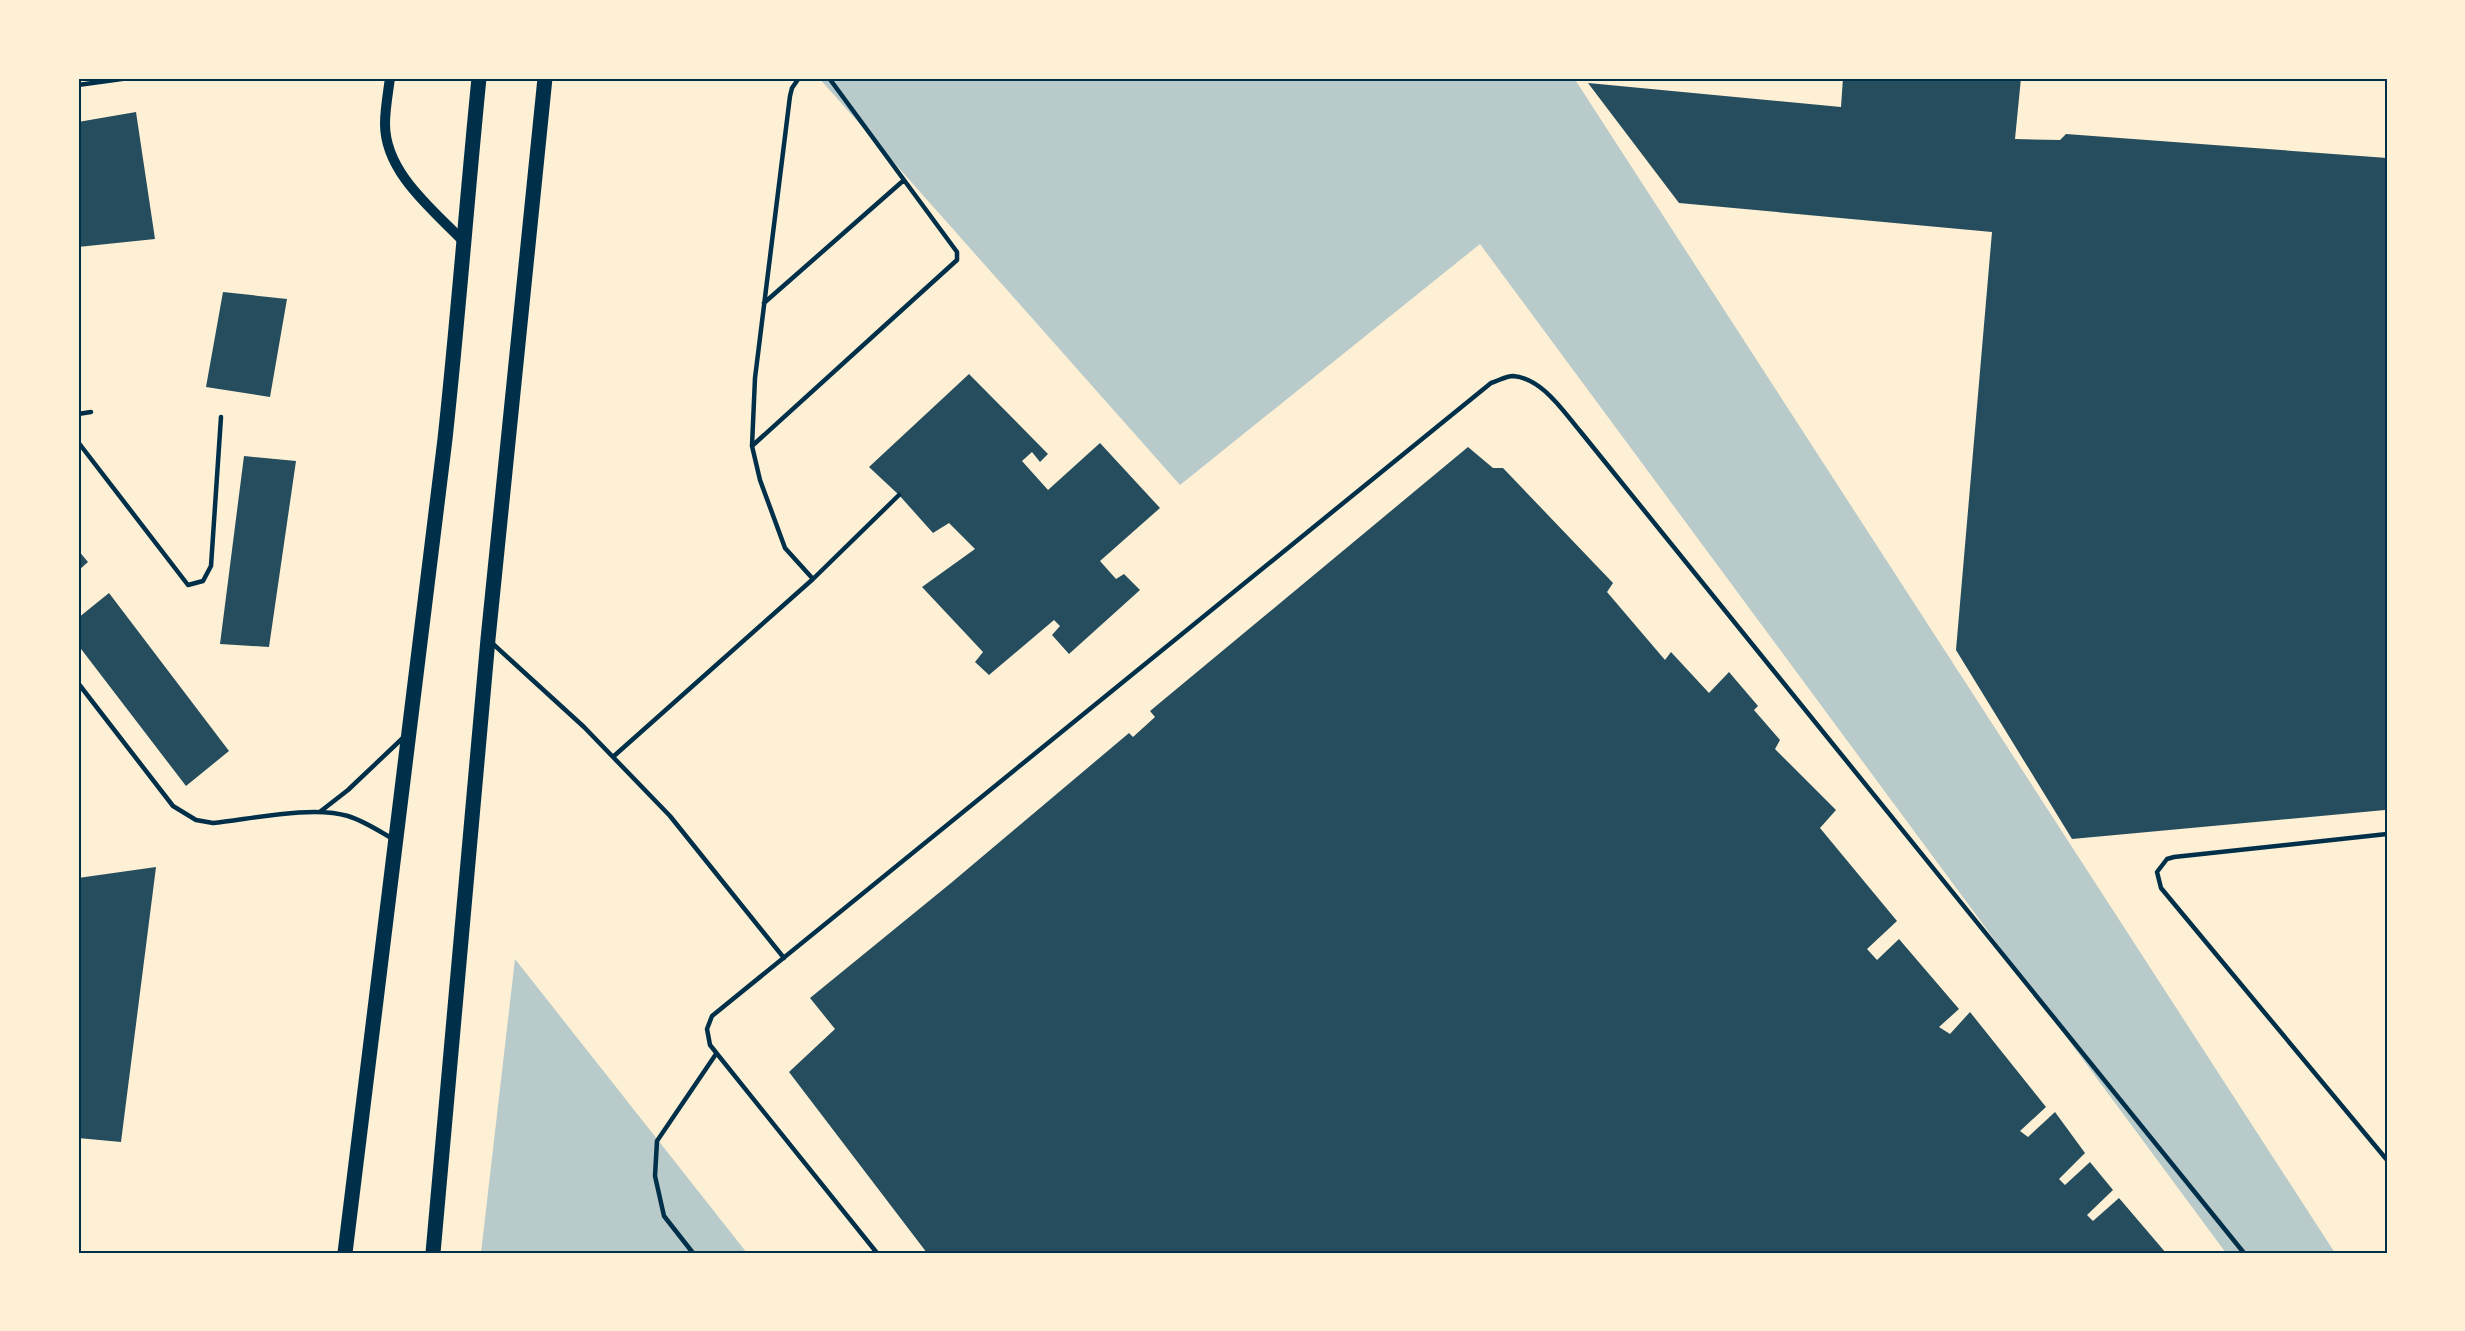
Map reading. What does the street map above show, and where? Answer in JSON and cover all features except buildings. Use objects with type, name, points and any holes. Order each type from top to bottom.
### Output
[{"type":"main road","points":[[345,1253],[446,435],[462,240],[479,78]]},
{"type":"main road","points":[[433,1253],[488,639],[545,78]]},
{"type":"street","points":[[390,78],[385,126],[392,156],[415,190],[462,240]]},
{"type":"lane","points":[[78,85],[129,78]]},
{"type":"lane","points":[[799,78],[790,96],[755,378],[752,446],[760,480],[784,548],[813,579]]},
{"type":"lane","points":[[752,446],[957,260],[954,245],[829,78]]},
{"type":"lane","points":[[764,303],[904,180]]},
{"type":"lane","points":[[877,1253],[716,1054],[710,1045],[707,1029],[712,1017],[1491,383],[1511,376],[1529,379],[1552,398],[1580,431],[2244,1253]]},
{"type":"lane","points":[[78,414],[91,412]]},
{"type":"lane","points":[[78,442],[188,585],[203,581],[211,566],[220,417]]},
{"type":"lane","points":[[614,756],[813,579],[899,495]]},
{"type":"lane","points":[[488,639],[614,756],[670,816],[784,958]]},
{"type":"lane","points":[[78,683],[163,796],[182,813],[196,820],[213,823],[321,811],[346,815],[395,840]]},
{"type":"lane","points":[[321,811],[348,790],[411,730]]},
{"type":"lane","points":[[2387,834],[2174,857],[2167,859],[2157,872],[2161,888],[2338,1098],[2387,1160]]},
{"type":"lane","points":[[693,1253],[664,1216],[656,1176],[657,1141],[716,1054]]},
{"type":"shaded area","points":[[819,78],[1574,78],[2335,1253],[2226,1253],[1480,244],[1180,485]]},
{"type":"shaded area","points":[[515,959],[747,1253],[481,1253]]}]
